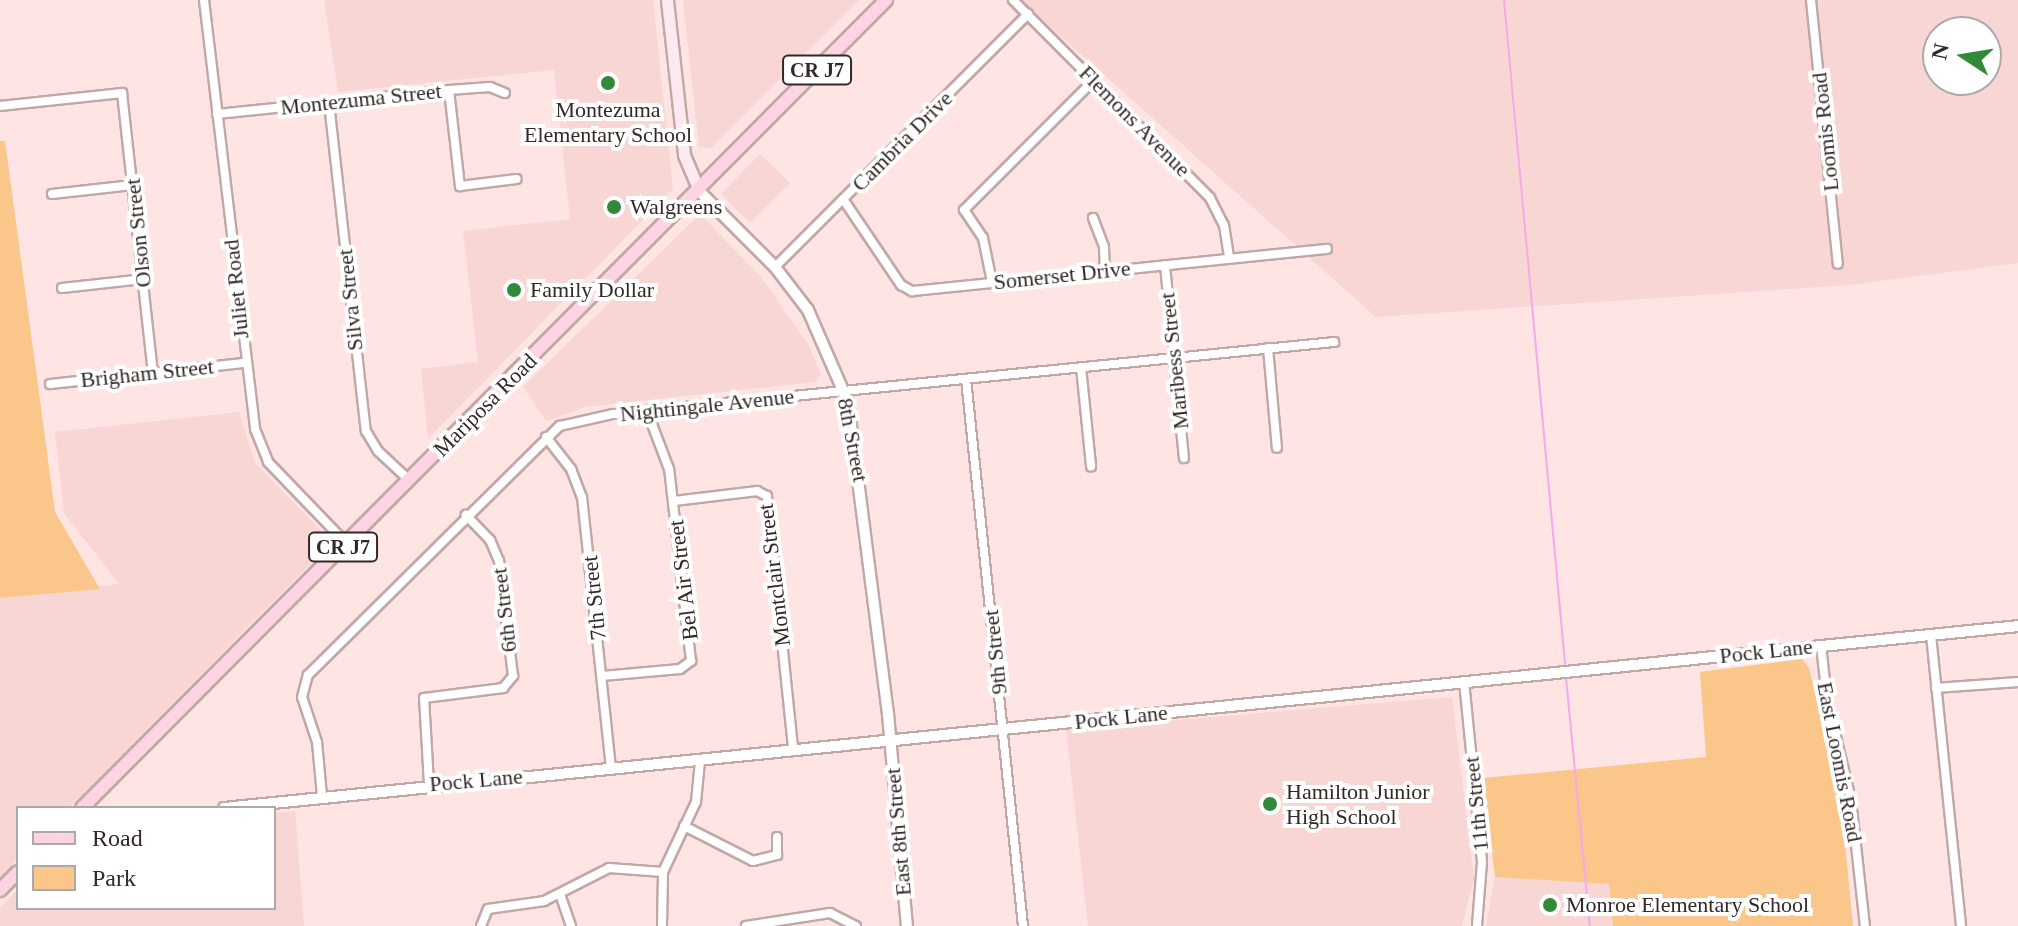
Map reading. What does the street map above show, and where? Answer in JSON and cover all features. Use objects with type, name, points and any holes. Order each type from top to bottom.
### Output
[{"type":"main road","points":[[667,0],[684,155],[699,191]]},
{"type":"main road","name":"Mariposa Road","points":[[84,806],[886,0]]},
{"type":"main road","points":[[0,890],[16,874]]},
{"type":"street","name":"Juliet Road","points":[[204,0],[244,363],[264,456],[346,543]]},
{"type":"street","name":"Flemons Avenue","points":[[1013,0],[1210,198],[1224,225],[1229,258]]},
{"type":"street","name":"Loomis Road","points":[[1811,0],[1838,264]]},
{"type":"street","name":"Cambria Drive","points":[[775,267],[1028,14]]},
{"type":"street","points":[[992,282],[983,238],[964,210],[1094,80]]},
{"type":"street","name":"Montezuma Street","points":[[217,114],[490,87],[505,93]]},
{"type":"street","points":[[449,90],[460,186],[517,179]]},
{"type":"street","name":"Olson Street","points":[[0,106],[122,93],[153,373]]},
{"type":"street","name":"Silva Street","points":[[329,103],[366,431],[378,451],[409,480]]},
{"type":"street","points":[[52,194],[132,185]]},
{"type":"street","name":"8th Street","points":[[699,191],[775,267],[821,332],[843,391],[859,456],[890,738]]},
{"type":"street","name":"Somerset Drive","points":[[843,199],[908,290],[1327,249]]},
{"type":"street","points":[[1093,218],[1104,247],[1105,271]]},
{"type":"street","name":"Maribess Street","points":[[1165,265],[1184,458]]},
{"type":"street","points":[[62,288],[143,279]]},
{"type":"street","name":"Nightingale Avenue","points":[[322,796],[317,742],[302,697],[306,679],[546,437],[573,421],[1334,342]]},
{"type":"street","points":[[1268,348],[1277,448]]},
{"type":"street","name":"Brigham Street","points":[[50,384],[244,363]]},
{"type":"street","points":[[1081,367],[1091,466]]},
{"type":"street","name":"9th Street","points":[[966,379],[1023,926]]},
{"type":"street","name":"Bel Air Street","points":[[602,676],[680,669],[691,661],[669,469],[647,411]]},
{"type":"street","name":"7th Street","points":[[546,437],[571,469],[582,497],[611,769]]},
{"type":"street","name":"Montclair Street","points":[[674,501],[757,491],[767,496],[793,748]]},
{"type":"street","name":"6th Street","points":[[429,784],[424,698],[503,688],[513,676],[499,561],[490,540],[466,515]]},
{"type":"street","name":"Pock Lane","points":[[240,806],[429,784],[700,761],[890,738],[2018,626]]},
{"type":"street","points":[[1931,635],[1961,926]]},
{"type":"street","name":"East Loomis Road","points":[[1821,645],[1827,699],[1851,800],[1865,926]]},
{"type":"street","name":"11th Street","points":[[1464,681],[1482,862],[1477,926]]},
{"type":"street","points":[[1936,688],[2018,682]]},
{"type":"street","name":"East 8th Street","points":[[890,738],[907,926]]},
{"type":"street","points":[[662,926],[663,872],[700,788],[700,761]]},
{"type":"street","points":[[684,826],[753,861],[777,855],[777,837]]},
{"type":"street","points":[[481,926],[483,914],[560,894],[609,868],[663,872]]},
{"type":"street","points":[[560,894],[571,926]]},
{"type":"street","points":[[746,926],[830,913],[856,926]]},
{"type":"shaded area","points":[[324,0],[653,0],[673,189],[428,439],[421,369],[478,362],[463,231],[570,219],[554,70],[338,92]]},
{"type":"shaded area","points":[[683,0],[859,0],[711,148],[699,147]]},
{"type":"shaded area","points":[[1020,0],[2018,0],[2018,263],[1849,285],[1376,317]]},
{"type":"shaded area","points":[[760,154],[790,183],[750,223],[721,194]]},
{"type":"shaded area","points":[[700,214],[761,277],[808,344],[821,374],[815,382],[585,407],[546,421],[523,387]]},
{"type":"shaded area","points":[[239,412],[255,463],[332,542],[71,806],[16,806],[16,861],[0,877],[0,598],[119,584],[64,513],[55,432]]},
{"type":"shaded area","name":"Hamilton Junior High School","points":[[1452,697],[1474,879],[1462,926],[1088,926],[1066,729]]},
{"type":"shaded area","points":[[295,811],[304,926],[0,926],[0,908],[16,891],[16,910],[276,910],[276,813]]},
{"type":"shaded area","name":"Monroe Elementary School","points":[[1495,877],[1609,884],[1613,926],[1486,926]]},
{"type":"green space","points":[[0,141],[5,141],[55,512],[100,589],[0,598]]},
{"type":"green space","points":[[1802,659],[1809,668],[1841,803],[1853,926],[1613,926],[1609,884],[1495,877],[1483,778],[1706,757],[1700,672]]},
{"type":"waterway","points":[[1504,0],[1565,664]]},
{"type":"waterway","points":[[1566,678],[1590,926]]},
{"type":"place","name":"Montezuma Elementary School","points":[[608,83]]},
{"type":"place","name":"Walgreens","points":[[614,207]]},
{"type":"place","name":"Family Dollar","points":[[514,290]]},
{"type":"place","name":"Hamilton Junior High School","points":[[1270,804]]},
{"type":"place","name":"Monroe Elementary School","points":[[1550,905]]}]
